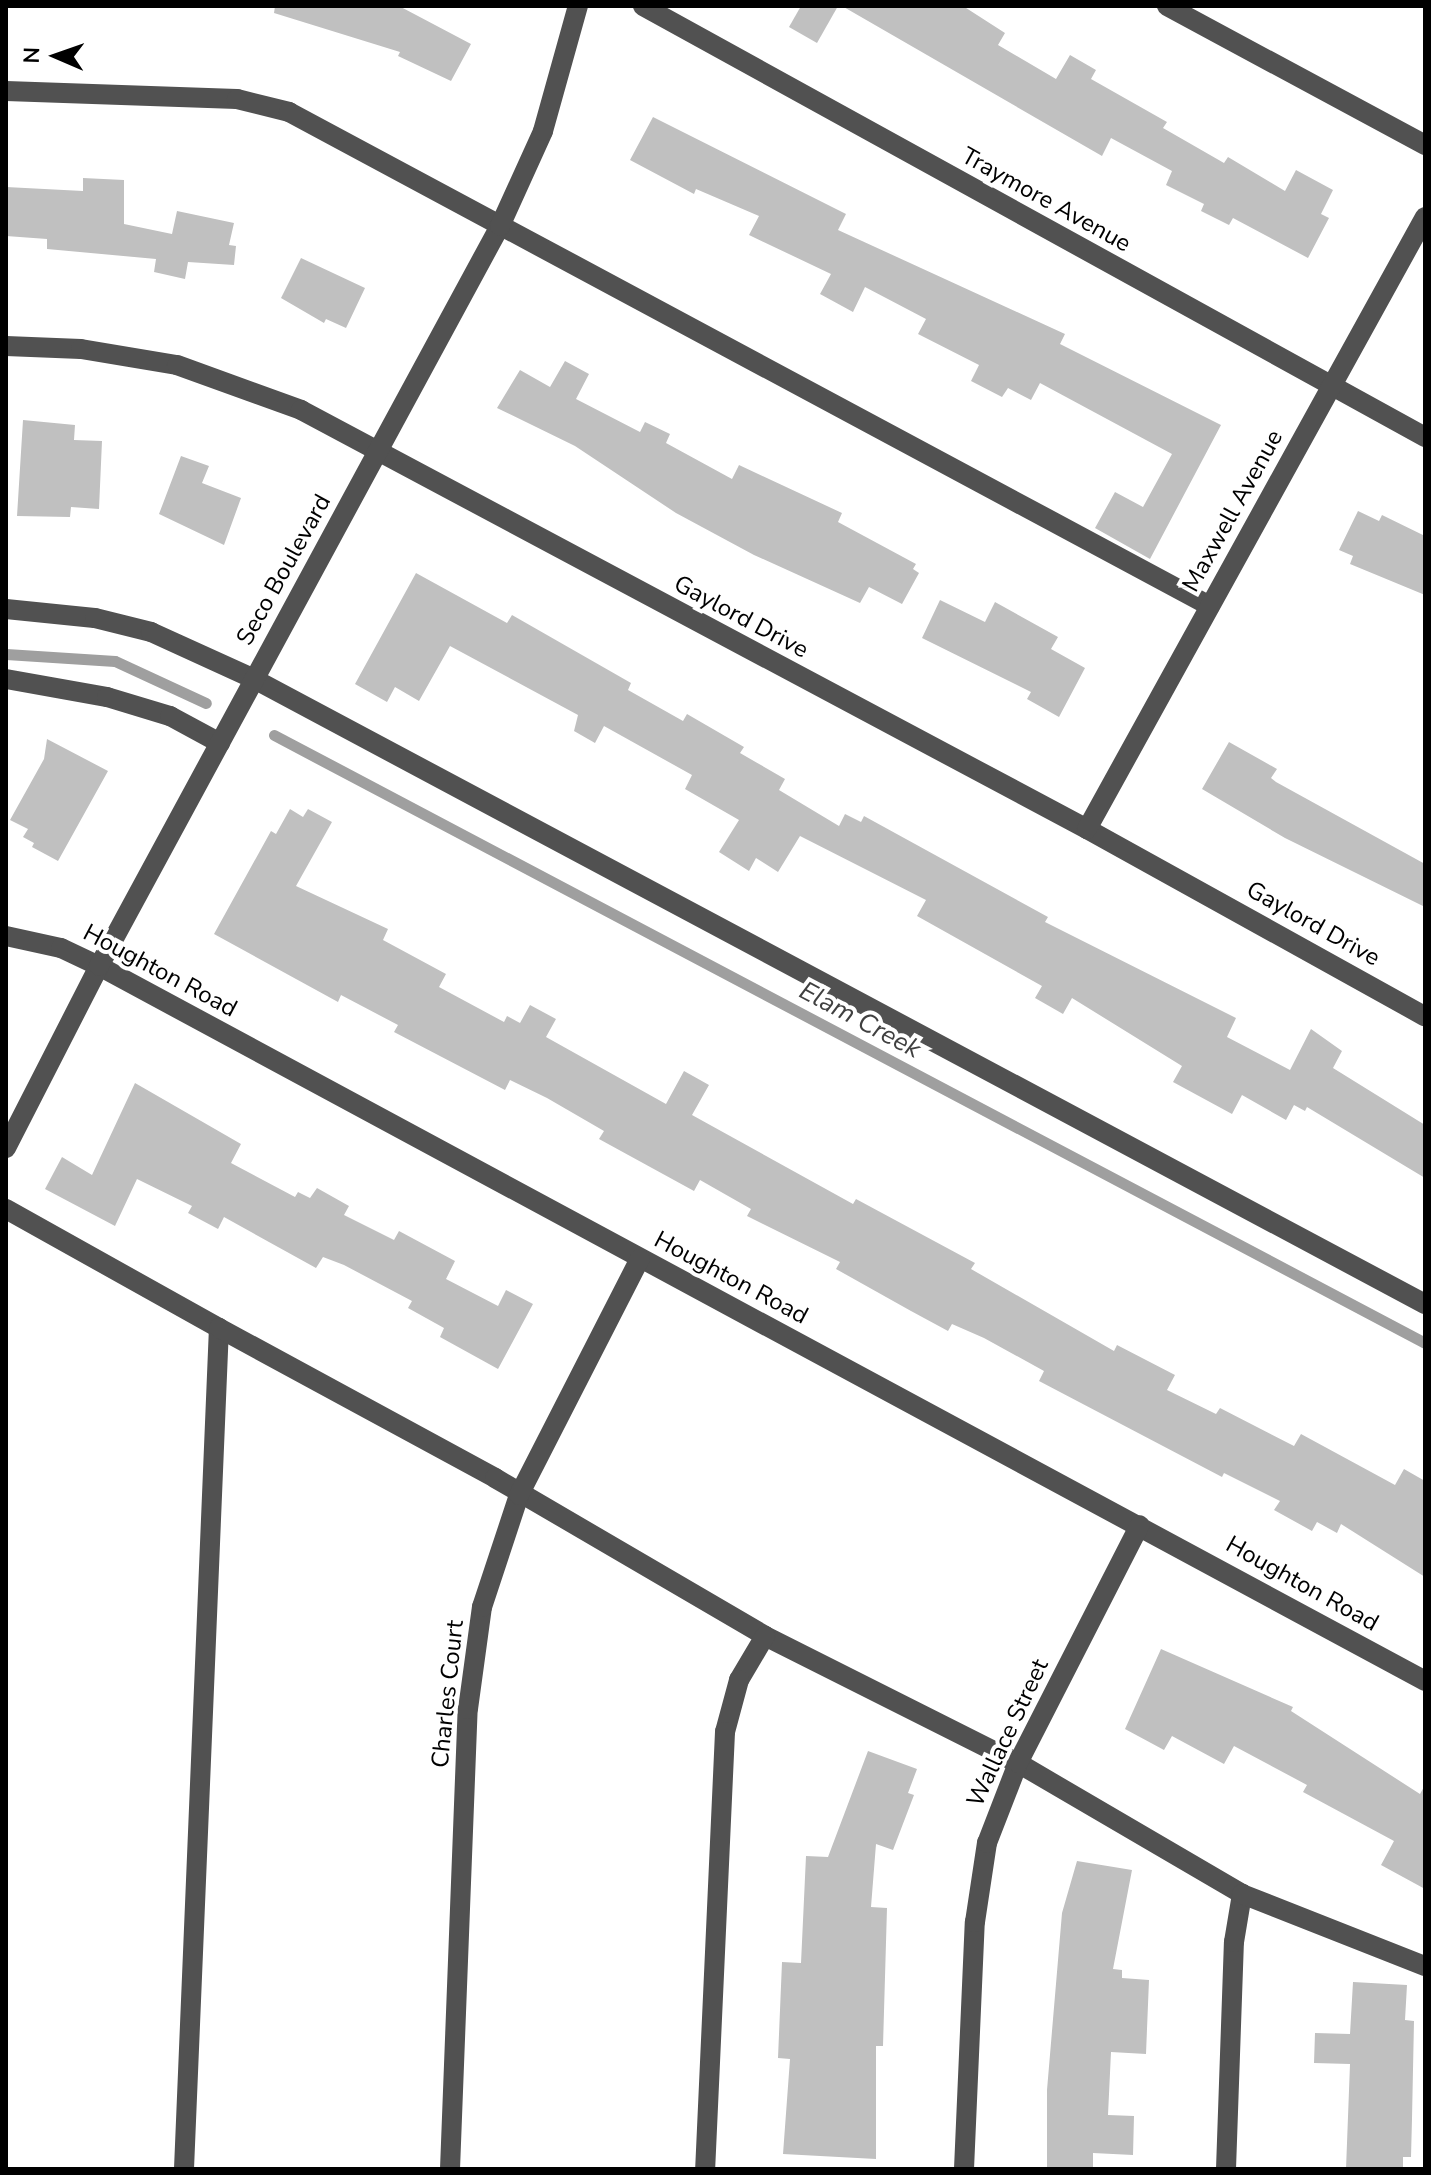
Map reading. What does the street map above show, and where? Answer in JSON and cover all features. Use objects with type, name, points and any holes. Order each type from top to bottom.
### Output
[{"type":"street","name":"Seco Boulevard","points":[[6,1148],[99,966],[500,226],[543,131],[578,6]]},
{"type":"street","name":"Traymore Avenue","points":[[643,6],[1425,437]]},
{"type":"street","points":[[1167,6],[1425,145]]},
{"type":"street","points":[[6,91],[237,99],[289,112],[1210,606]]},
{"type":"street","name":"Maxwell Avenue","points":[[1087,829],[1425,217]]},
{"type":"street","name":"Gaylord Drive","points":[[6,346],[81,349],[177,365],[301,410],[377,455],[1087,829],[1425,1016]]},
{"type":"street","points":[[6,609],[95,618],[151,632],[254,679],[1425,1304]]},
{"type":"street","points":[[6,679],[107,697],[170,716],[220,743]]},
{"type":"street","name":"Houghton Road","points":[[6,936],[61,948],[99,966],[1425,1681]]},
{"type":"street","points":[[6,1209],[765,1636],[1018,1763],[1242,1894],[1425,1966]]},
{"type":"street","name":"Charles Court","points":[[450,2169],[468,1709],[482,1607],[519,1495],[640,1259]]},
{"type":"street","points":[[184,2169],[219,1328]]},
{"type":"street","name":"Wallace Street","points":[[964,2169],[975,1922],[987,1843],[1018,1763],[1140,1525]]},
{"type":"street","points":[[705,2169],[725,1732],[739,1680],[765,1636]]},
{"type":"street","points":[[1226,2169],[1234,1942],[1242,1894]]},
{"type":"building","points":[[275,6],[399,6],[471,44],[451,81],[398,56],[400,52],[274,13]]},
{"type":"building","points":[[801,6],[838,6],[817,43],[789,27]]},
{"type":"building","points":[[842,6],[963,6],[1005,33],[998,45],[1056,79],[1070,55],[1096,70],[1091,79],[1167,122],[1163,128],[1224,163],[1228,157],[1285,191],[1296,170],[1333,190],[1321,214],[1329,218],[1308,258],[1233,218],[1229,225],[1201,211],[1204,204],[1166,185],[1172,171],[1111,138],[1102,156]]},
{"type":"building","points":[[653,117],[846,214],[838,230],[1065,334],[1060,344],[1221,425],[1150,559],[1095,528],[1115,492],[1143,507],[1172,454],[1040,383],[1031,400],[1008,388],[1002,397],[971,381],[979,365],[918,334],[926,319],[865,287],[853,312],[820,294],[831,274],[749,235],[759,216],[696,189],[694,194],[630,160]]},
{"type":"building","points":[[83,178],[124,180],[124,224],[172,234],[177,211],[234,223],[229,245],[236,246],[234,265],[188,262],[185,279],[154,272],[156,259],[47,249],[47,239],[6,236],[6,187],[83,191]]},
{"type":"building","points":[[301,258],[365,288],[346,328],[326,319],[324,323],[281,298]]},
{"type":"building","points":[[565,361],[589,374],[576,399],[640,432],[645,422],[670,434],[666,443],[732,479],[739,465],[842,513],[838,522],[916,564],[913,569],[919,573],[902,604],[869,587],[860,603],[754,555],[676,513],[575,446],[497,408],[520,370],[550,387]]},
{"type":"building","points":[[23,420],[75,425],[74,440],[102,441],[99,509],[71,507],[70,517],[17,516]]},
{"type":"building","points":[[181,456],[209,466],[202,483],[241,498],[224,545],[159,514]]},
{"type":"building","points":[[1358,511],[1379,521],[1382,515],[1425,536],[1425,595],[1350,564],[1353,556],[1339,550]]},
{"type":"building","points":[[416,573],[507,623],[512,615],[631,683],[628,690],[683,721],[687,714],[744,747],[740,753],[785,779],[779,790],[839,826],[845,814],[861,822],[864,816],[1048,917],[1045,922],[1236,1018],[1227,1037],[1290,1070],[1311,1029],[1342,1051],[1333,1068],[1425,1125],[1425,1178],[1307,1107],[1305,1111],[1294,1105],[1286,1120],[1242,1095],[1232,1114],[1173,1082],[1182,1066],[1072,998],[1063,1014],[1035,998],[1042,986],[917,916],[926,900],[800,836],[778,872],[756,858],[749,871],[719,852],[739,820],[685,789],[692,775],[604,726],[595,743],[574,731],[578,715],[450,646],[419,701],[395,687],[387,702],[355,684]]},
{"type":"building","points":[[940,600],[985,622],[995,602],[1058,637],[1051,649],[1085,668],[1059,717],[1027,699],[1031,692],[922,638]]},
{"type":"building","points":[[47,739],[108,771],[58,861],[32,847],[34,843],[23,837],[28,829],[10,820],[44,759]]},
{"type":"building","points":[[1229,742],[1277,769],[1271,778],[1276,782],[1425,864],[1425,907],[1285,838],[1202,789]]},
{"type":"building","points":[[290,809],[303,817],[308,809],[332,822],[296,886],[388,929],[383,940],[446,974],[439,987],[504,1022],[507,1016],[520,1023],[530,1005],[556,1019],[546,1037],[666,1104],[684,1071],[709,1085],[692,1115],[853,1204],[856,1199],[975,1263],[971,1269],[1114,1351],[1117,1345],[1175,1375],[1167,1390],[1216,1414],[1220,1408],[1294,1446],[1301,1434],[1395,1485],[1404,1469],[1425,1481],[1425,1577],[1341,1524],[1337,1533],[1317,1522],[1312,1531],[1274,1510],[1280,1501],[1224,1473],[1222,1477],[1039,1381],[1044,1371],[984,1338],[952,1324],[948,1331],[911,1311],[836,1269],[840,1262],[747,1216],[751,1209],[700,1180],[694,1191],[599,1139],[604,1131],[547,1098],[510,1080],[505,1090],[394,1032],[398,1025],[341,995],[338,1002],[214,934],[271,831],[276,834]]},
{"type":"building","points":[[135,1083],[241,1144],[231,1163],[295,1197],[298,1192],[310,1198],[317,1188],[349,1206],[344,1215],[394,1240],[399,1231],[455,1261],[446,1279],[498,1306],[506,1290],[533,1304],[498,1369],[440,1337],[444,1328],[408,1308],[412,1301],[344,1265],[323,1257],[316,1268],[224,1217],[218,1229],[188,1213],[192,1206],[137,1179],[115,1226],[45,1189],[62,1157],[92,1175]]},
{"type":"building","points":[[1161,1649],[1293,1707],[1291,1711],[1420,1794],[1425,1785],[1425,1889],[1381,1865],[1394,1841],[1303,1792],[1307,1785],[1234,1746],[1224,1764],[1172,1736],[1164,1750],[1125,1729]]},
{"type":"building","points":[[868,1751],[917,1769],[908,1793],[914,1795],[893,1850],[876,1844],[871,1907],[887,1908],[883,2046],[876,2046],[876,2159],[783,2154],[790,2059],[778,2058],[782,1962],[801,1963],[806,1856],[828,1857]]},
{"type":"building","points":[[1077,1861],[1132,1870],[1113,1969],[1122,1970],[1122,1978],[1149,1980],[1146,2054],[1111,2052],[1108,2115],[1134,2116],[1133,2155],[1093,2153],[1093,2169],[1047,2169],[1047,2090],[1062,1913]]},
{"type":"building","points":[[1353,1982],[1407,1985],[1405,2020],[1414,2021],[1412,2119],[1411,2157],[1403,2157],[1403,2169],[1346,2169],[1350,2064],[1314,2063],[1315,2033],[1350,2034]]},
{"type":"waterway","name":"Elam Creek","points":[[6,654],[115,661],[206,703]]},
{"type":"waterway","name":"Elam Creek","points":[[274,735],[1425,1343]]}]
